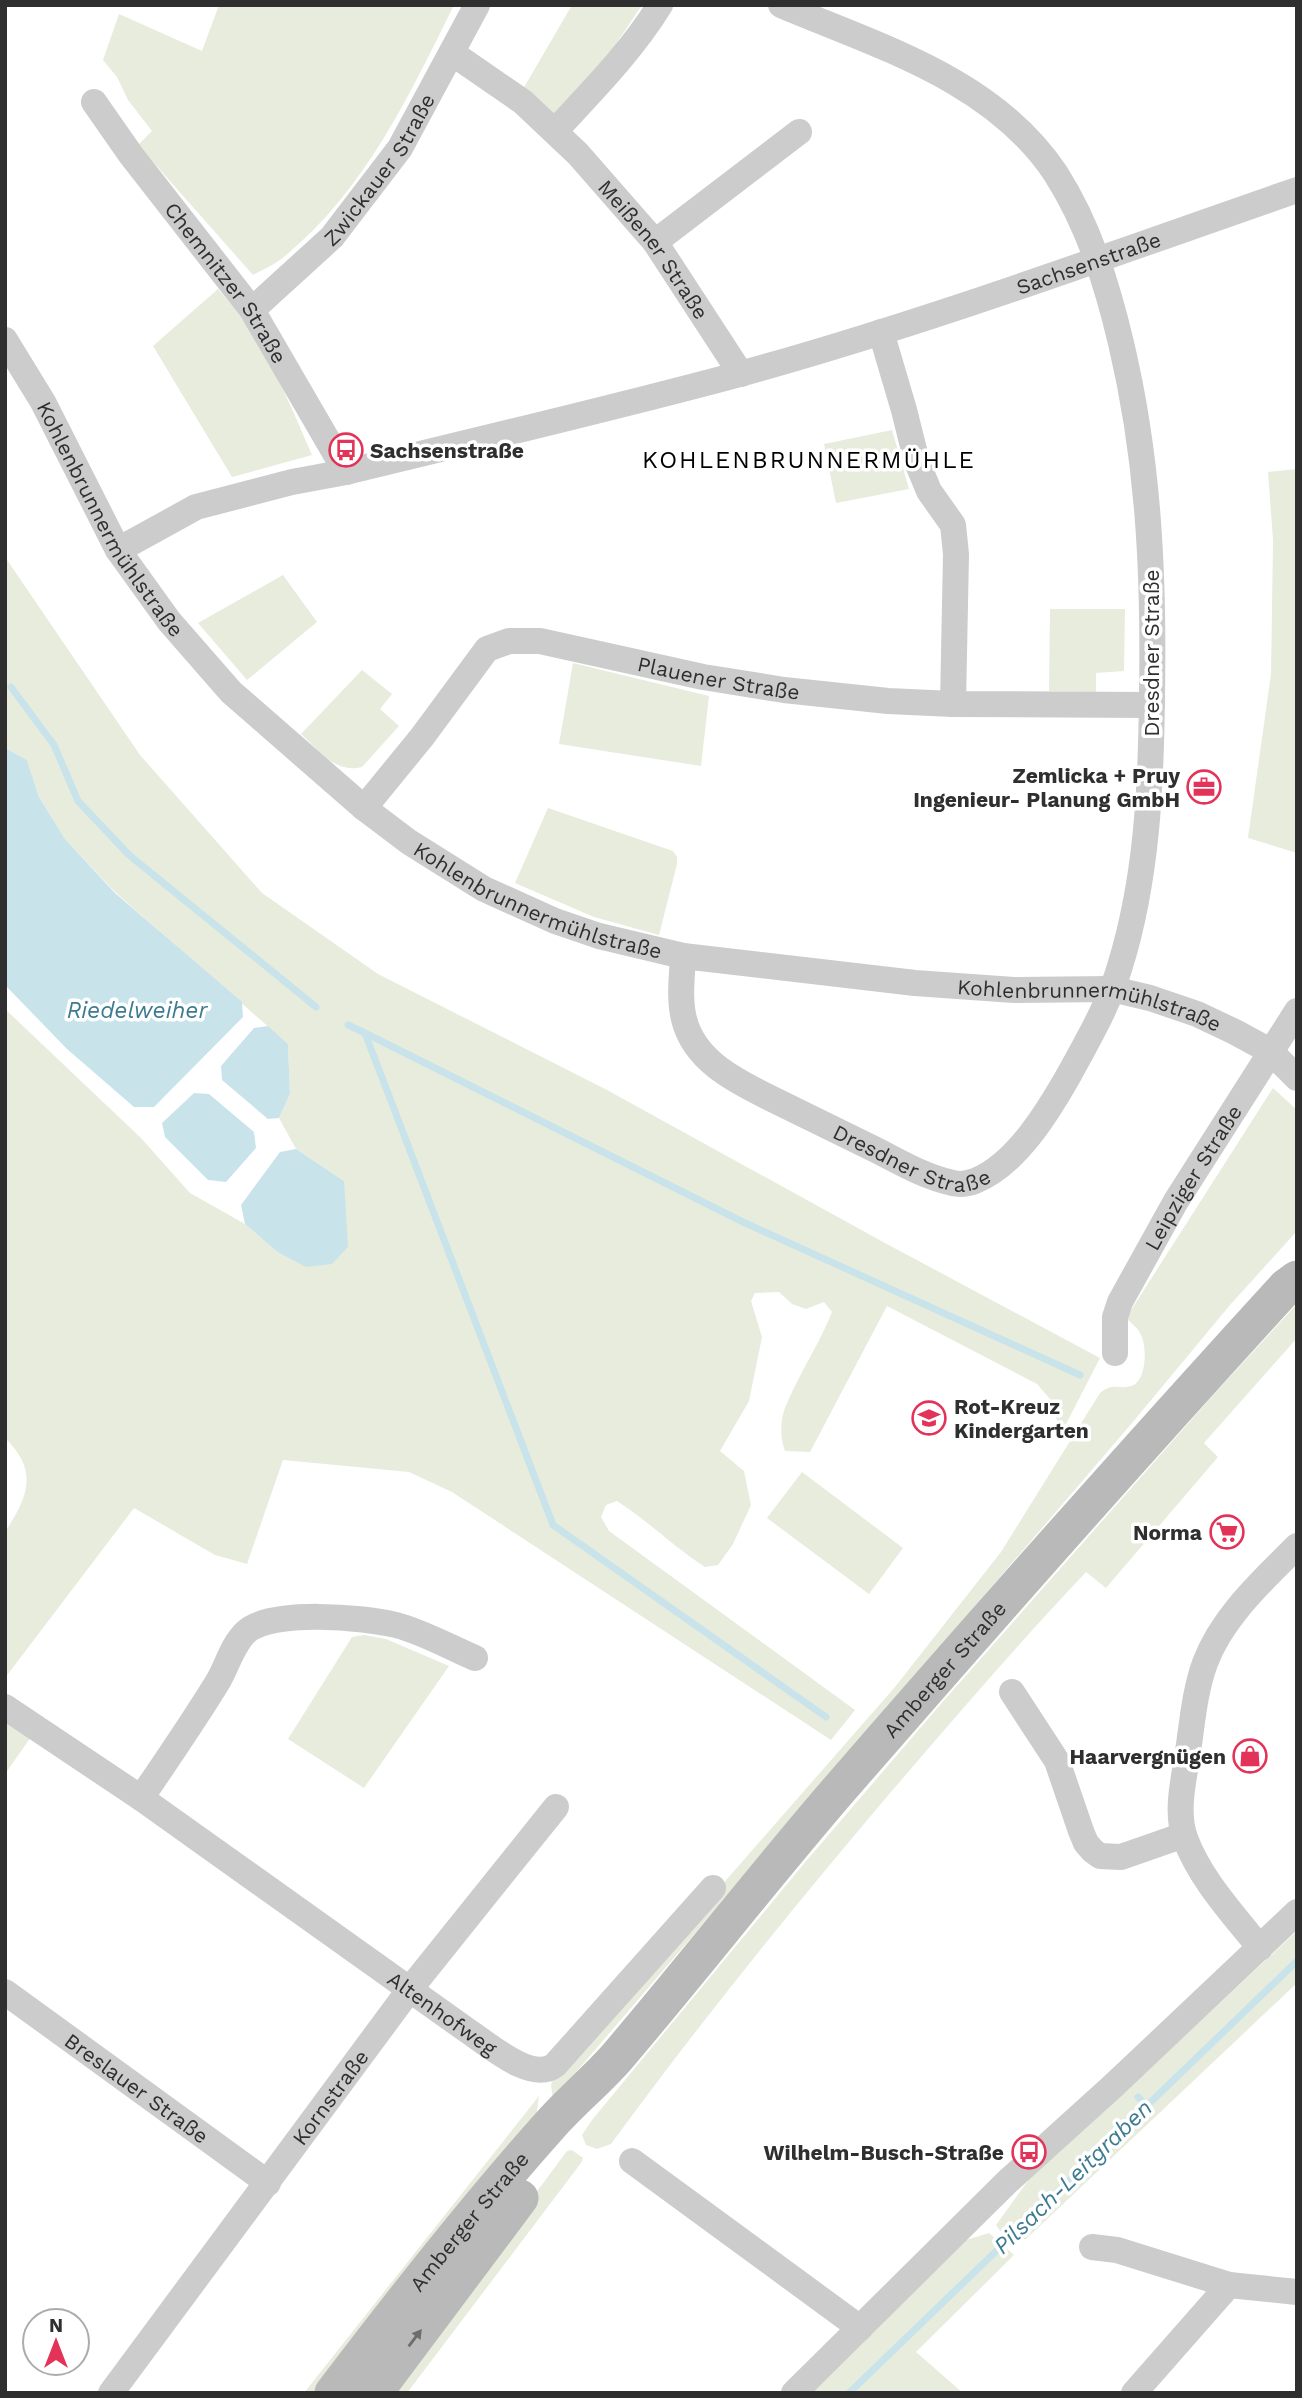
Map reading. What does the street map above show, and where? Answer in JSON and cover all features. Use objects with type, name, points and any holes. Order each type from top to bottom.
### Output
[{"type":"main road","name":"Amberger Straße","points":[[333,2393],[551,2123],[614,2060],[842,1786],[1293,1277]]},
{"type":"main road","name":"Amberger Straße","points":[[374,2393],[567,2135],[614,2060]]},
{"type":"street","name":"Zwickauer Straße","points":[[252,310],[332,237],[400,148],[477,5]]},
{"type":"street","points":[[555,131],[619,62],[660,5]]},
{"type":"street","name":"Dresdner Straße","points":[[683,956],[684,1021],[696,1046],[715,1066],[743,1084],[901,1163],[955,1184],[973,1182],[1014,1153],[1059,1093],[1112,989],[1133,918],[1142,863],[1152,756],[1154,603],[1149,529],[1140,437],[1129,374],[1098,260],[1056,175],[1032,143],[981,98],[911,59],[781,5]]},
{"type":"street","name":"Meißener Straße","points":[[453,53],[523,103],[555,131],[655,242],[741,374]]},
{"type":"street","name":"Chemnitzer Straße","points":[[94,103],[131,155],[252,310],[346,472]]},
{"type":"street","points":[[655,242],[799,132]]},
{"type":"street","name":"Sachsenstraße","points":[[118,550],[196,507],[741,374],[881,332],[1297,190]]},
{"type":"street","points":[[881,332],[917,462],[929,491],[953,525],[956,554],[953,704]]},
{"type":"street","name":"Kohlenbrunnermühlstraße","points":[[5,340],[43,402],[118,550],[169,621],[231,692],[364,808],[409,842],[484,889],[555,921],[599,936],[683,956],[928,984],[1014,990],[1112,989],[1197,1014],[1270,1051],[1297,1078]]},
{"type":"street","name":"Plauener Straße","points":[[364,808],[422,737],[487,649],[509,641],[540,641],[704,677],[784,690],[888,701],[1152,705]]},
{"type":"street","name":"Leipziger Straße","points":[[1115,1353],[1115,1317],[1120,1303],[1176,1201],[1297,1011]]},
{"type":"street","points":[[1260,1948],[1217,1894],[1194,1859],[1184,1835],[1181,1799],[1193,1718],[1205,1664],[1213,1644],[1243,1602],[1297,1546]]},
{"type":"street","points":[[141,1798],[217,1682],[237,1644],[255,1625],[283,1619],[322,1617],[370,1620],[399,1626],[475,1658]]},
{"type":"street","points":[[1012,1692],[1057,1761],[1081,1831],[1093,1851],[1100,1856],[1121,1857],[1184,1835]]},
{"type":"street","name":"Altenhofweg","points":[[5,1707],[141,1798],[517,2063],[532,2070],[550,2069],[713,1888]]},
{"type":"street","name":"Kornstraße","points":[[111,2393],[410,1989],[556,1807]]},
{"type":"street","points":[[794,2393],[1007,2182],[1297,1912]]},
{"type":"street","name":"Breslauer Straße","points":[[5,1992],[268,2183]]},
{"type":"street","points":[[632,2161],[860,2328]]},
{"type":"street","points":[[1092,2247],[1117,2250],[1229,2285],[1297,2292]]},
{"type":"street","points":[[1134,2393],[1229,2285]]},
{"type":"shaded area","points":[[219,5],[454,5],[402,107],[362,172],[313,230],[281,259],[253,275],[138,145],[152,131],[128,100],[117,77],[103,60],[119,14],[202,51]]},
{"type":"shaded area","points":[[572,5],[642,5],[610,53],[558,117],[523,89]]},
{"type":"shaded area","points":[[218,289],[261,348],[283,389],[312,455],[232,477],[153,346]]},
{"type":"shaded area","points":[[892,430],[909,489],[836,503],[824,444]]},
{"type":"shaded area","points":[[1297,469],[1297,853],[1248,838],[1271,674],[1273,540],[1268,472]]},
{"type":"shaded area","points":[[5,557],[140,755],[262,893],[378,974],[607,1090],[1100,1358],[1066,1424],[1058,1424],[1050,1399],[1037,1384],[887,1306],[810,1452],[785,1451],[781,1429],[785,1408],[832,1312],[824,1302],[806,1309],[792,1304],[779,1292],[755,1293],[751,1301],[762,1337],[749,1401],[720,1451],[744,1471],[751,1505],[733,1544],[718,1565],[705,1567],[617,1501],[606,1505],[601,1517],[609,1531],[855,1710],[831,1740],[452,1492],[409,1472],[283,1460],[247,1564],[215,1555],[134,1508],[5,1678],[5,1532],[24,1496],[26,1473],[16,1450],[5,1438],[5,1009],[141,1138],[190,1193],[245,1224],[276,1251],[344,1181],[296,1149],[279,1118],[290,1094],[288,1044],[115,892],[65,839],[39,797],[27,760],[5,748]]},
{"type":"shaded area","points":[[283,575],[317,622],[247,680],[198,623]]},
{"type":"shaded area","points":[[1050,609],[1125,609],[1124,671],[1096,673],[1096,692],[1049,691]]},
{"type":"shaded area","points":[[573,663],[709,696],[701,766],[559,744]]},
{"type":"shaded area","points":[[362,670],[392,694],[380,709],[399,726],[362,767],[344,767],[328,759],[301,734]]},
{"type":"shaded area","points":[[548,808],[673,851],[677,864],[659,935],[594,917],[515,883]]},
{"type":"shaded area","points":[[1273,1088],[1297,1110],[1297,1231],[1230,1305],[553,2099],[551,2085],[554,2077],[895,1687],[1001,1552],[1100,1393],[1112,1387],[1131,1386],[1140,1378],[1145,1355],[1143,1340],[1138,1330],[1126,1318]]},
{"type":"shaded area","points":[[1297,1304],[1297,1338],[1204,1443],[1218,1457],[1106,1588],[1086,1572],[1060,1600],[814,1883],[711,2012],[611,2144],[597,2149],[586,2145],[582,2135],[592,2120],[807,1860],[940,1705]]},
{"type":"shaded area","points":[[802,1472],[903,1548],[869,1594],[767,1518]]},
{"type":"shaded area","points":[[364,1635],[386,1639],[449,1666],[364,1788],[288,1739],[352,1637]]},
{"type":"shaded area","points":[[5,1719],[31,1737],[5,1774]]},
{"type":"shaded area","points":[[1297,1931],[1297,1983],[1026,2239],[1005,2235],[996,2225],[1035,2171]]},
{"type":"shaded area","points":[[539,2096],[536,2118],[316,2393],[304,2393]]},
{"type":"shaded area","points":[[572,2150],[583,2158],[581,2163],[407,2393],[387,2393],[567,2151]]},
{"type":"shaded area","points":[[989,2233],[1014,2255],[916,2352],[963,2393],[808,2393],[966,2240]]},
{"type":"water","name":"Riedelweiher","points":[[5,748],[27,760],[39,797],[65,839],[115,893],[242,1002],[243,1017],[154,1107],[134,1107],[67,1049],[5,985]]},
{"type":"water","points":[[268,1026],[288,1044],[290,1094],[279,1118],[268,1119],[222,1080],[221,1066],[254,1028]]},
{"type":"water","points":[[194,1093],[209,1094],[254,1132],[256,1148],[226,1182],[208,1180],[165,1137],[162,1123]]},
{"type":"water","points":[[296,1149],[344,1181],[348,1247],[332,1264],[306,1267],[276,1251],[245,1224],[241,1205],[280,1152]]},
{"type":"waterway","points":[[11,687],[54,745],[78,801],[129,855],[316,1007]]},
{"type":"waterway","points":[[348,1025],[365,1033],[553,1525],[826,1717]]},
{"type":"waterway","points":[[365,1033],[743,1222],[1080,1375]]},
{"type":"waterway","name":"Pilsach-Leitgraben","points":[[849,2393],[1297,1961]]},
{"type":"waterway","points":[[1138,2097],[1146,2106]]},
{"type":"place","name":"Sachsenstraße","points":[[346,450]]},
{"type":"place","name":"Zemlicka + Pruy Ingenieur- Planung GmbH","points":[[1204,787]]},
{"type":"place","name":"Rot-Kreuz Kindergarten","points":[[929,1418]]},
{"type":"place","name":"Norma","points":[[1227,1532]]},
{"type":"place","name":"Haarvergnügen","points":[[1250,1756]]},
{"type":"place","name":"Wilhelm-Busch-Straße","points":[[1029,2152]]},
{"type":"district","name":"KOHLENBRUNNERMÜHLE","points":[[809,460]]}]
